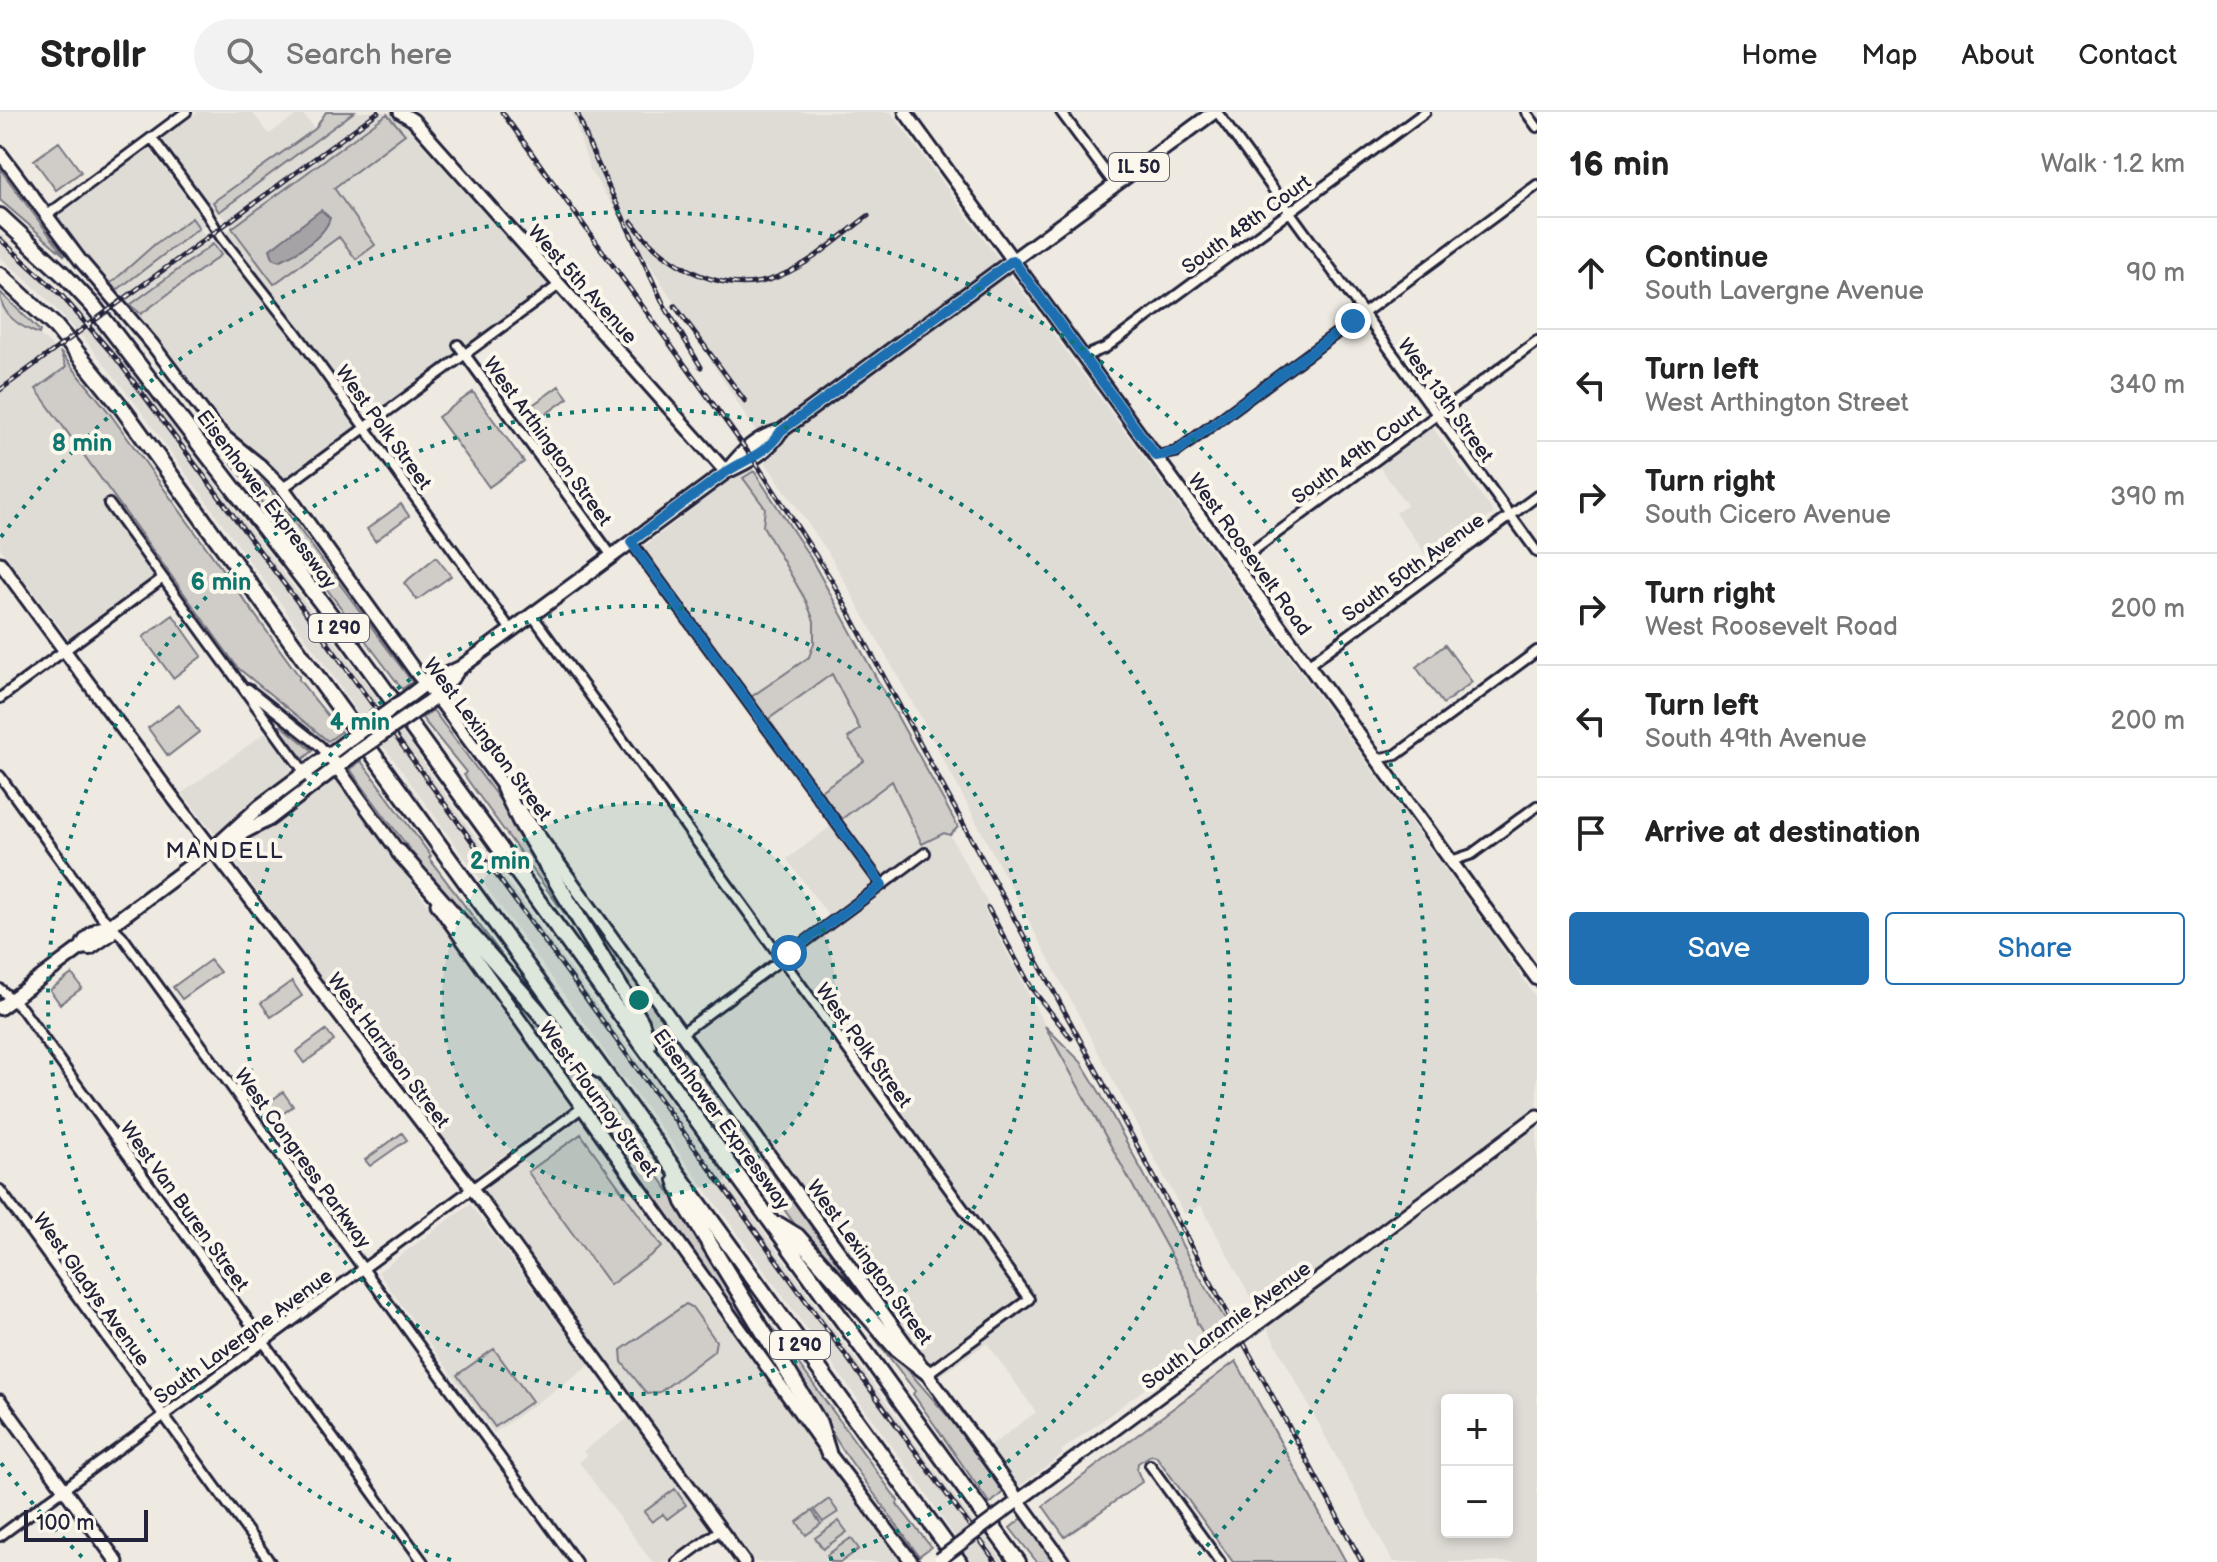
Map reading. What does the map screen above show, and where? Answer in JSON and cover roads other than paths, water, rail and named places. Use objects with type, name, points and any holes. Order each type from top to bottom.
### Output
[{"type":"highway","name":"Eisenhower Expressway","points":[[0,216],[65,276],[133,356],[324,606],[1018,1562]]},
{"type":"highway","name":"I 290","points":[[0,275],[56,327],[122,408],[959,1562]]},
{"type":"highway","points":[[504,788],[520,821],[641,1022],[654,1060]]},
{"type":"highway","points":[[399,852],[580,1059],[605,1074]]},
{"type":"highway","points":[[670,1164],[684,1202],[819,1423],[828,1452]]},
{"type":"highway","points":[[770,1219],[797,1236],[898,1350],[928,1373]]},
{"type":"main road","name":"IL 50","points":[[0,1008],[82,947],[84,941],[104,926],[111,925],[214,848],[304,771],[425,684],[460,668],[726,472],[741,453],[766,434],[781,431],[1215,112]]},
{"type":"main road","name":"IL 50","points":[[214,848],[269,819],[337,766],[436,697],[460,668]]},
{"type":"street","points":[[46,216],[186,112]]},
{"type":"street","name":"West 5th Avenue","points":[[400,112],[412,116],[726,472]]},
{"type":"street","name":"West Roosevelt Road","points":[[905,112],[1451,861],[1531,960],[1537,979]]},
{"type":"street","points":[[1061,112],[1115,185]]},
{"type":"street","name":"West 13th Street","points":[[1215,112],[1537,552]]},
{"type":"street","name":"South 48th Court","points":[[1083,357],[1105,348],[1425,112]]},
{"type":"street","points":[[1526,112],[1537,127]]},
{"type":"street","name":"West Polk Street","points":[[152,138],[511,630]]},
{"type":"street","name":"West Lexington Street","points":[[0,153],[96,280],[152,344],[213,425],[283,488],[682,1033],[1063,1562]]},
{"type":"street","points":[[1156,456],[1176,452],[1537,185]]},
{"type":"street","points":[[283,488],[559,285]]},
{"type":"street","name":"South 49th Court","points":[[1230,558],[1254,550],[1537,341]]},
{"type":"street","name":"West Arthington Street","points":[[458,345],[612,556]]},
{"type":"street","name":"South 50th Avenue","points":[[1308,665],[1537,496]]},
{"type":"street","name":"West Flournoy Street","points":[[109,504],[313,784]]},
{"type":"street","name":"West Arthington Street","points":[[631,542],[882,885]]},
{"type":"street","name":"West Harrison Street","points":[[0,563],[174,799],[471,1188],[744,1562]]},
{"type":"street","points":[[0,698],[163,578]]},
{"type":"street","name":"West Polk Street","points":[[532,615],[1029,1299],[928,1373]]},
{"type":"street","points":[[1376,759],[1396,755],[1537,651]]},
{"type":"street","name":"West Flournoy Street","points":[[236,678],[320,746],[337,766],[828,1452],[912,1562]]},
{"type":"street","name":"West Congress Parkway","points":[[0,776],[101,916],[129,945],[576,1562]]},
{"type":"street","points":[[1451,861],[1472,854],[1537,806]]},
{"type":"street","points":[[682,1033],[925,853]]},
{"type":"street","name":"West Van Buren Street","points":[[0,989],[22,1009],[423,1562]]},
{"type":"street","name":"South Lavergne Avenue","points":[[0,1536],[583,1107]]},
{"type":"street","name":"South Laramie Avenue","points":[[938,1560],[1537,1116]]},
{"type":"street","name":"West Gladys Avenue","points":[[0,1190],[270,1562]]},
{"type":"street","points":[[0,1401],[117,1562]]},
{"type":"street","points":[[1150,1465],[1220,1562]]},
{"type":"street","points":[[677,1562],[720,1530]]},
{"type":"railway","points":[[0,390],[378,112]]},
{"type":"railway","points":[[502,112],[758,466],[831,579],[1362,1562]]},
{"type":"railway","points":[[577,112],[590,147],[664,305],[701,367]]},
{"type":"railway","points":[[632,222],[662,253],[680,265],[699,275],[740,284],[761,282],[793,270],[868,216]]},
{"type":"railway","points":[[0,239],[62,296],[116,358],[311,620],[996,1562]]},
{"type":"railway","points":[[675,306],[745,401]]},
{"type":"railway","points":[[988,908],[1032,989],[1071,1038]]},
{"type":"district","name":"MANDELL","points":[[225,850]]}]
